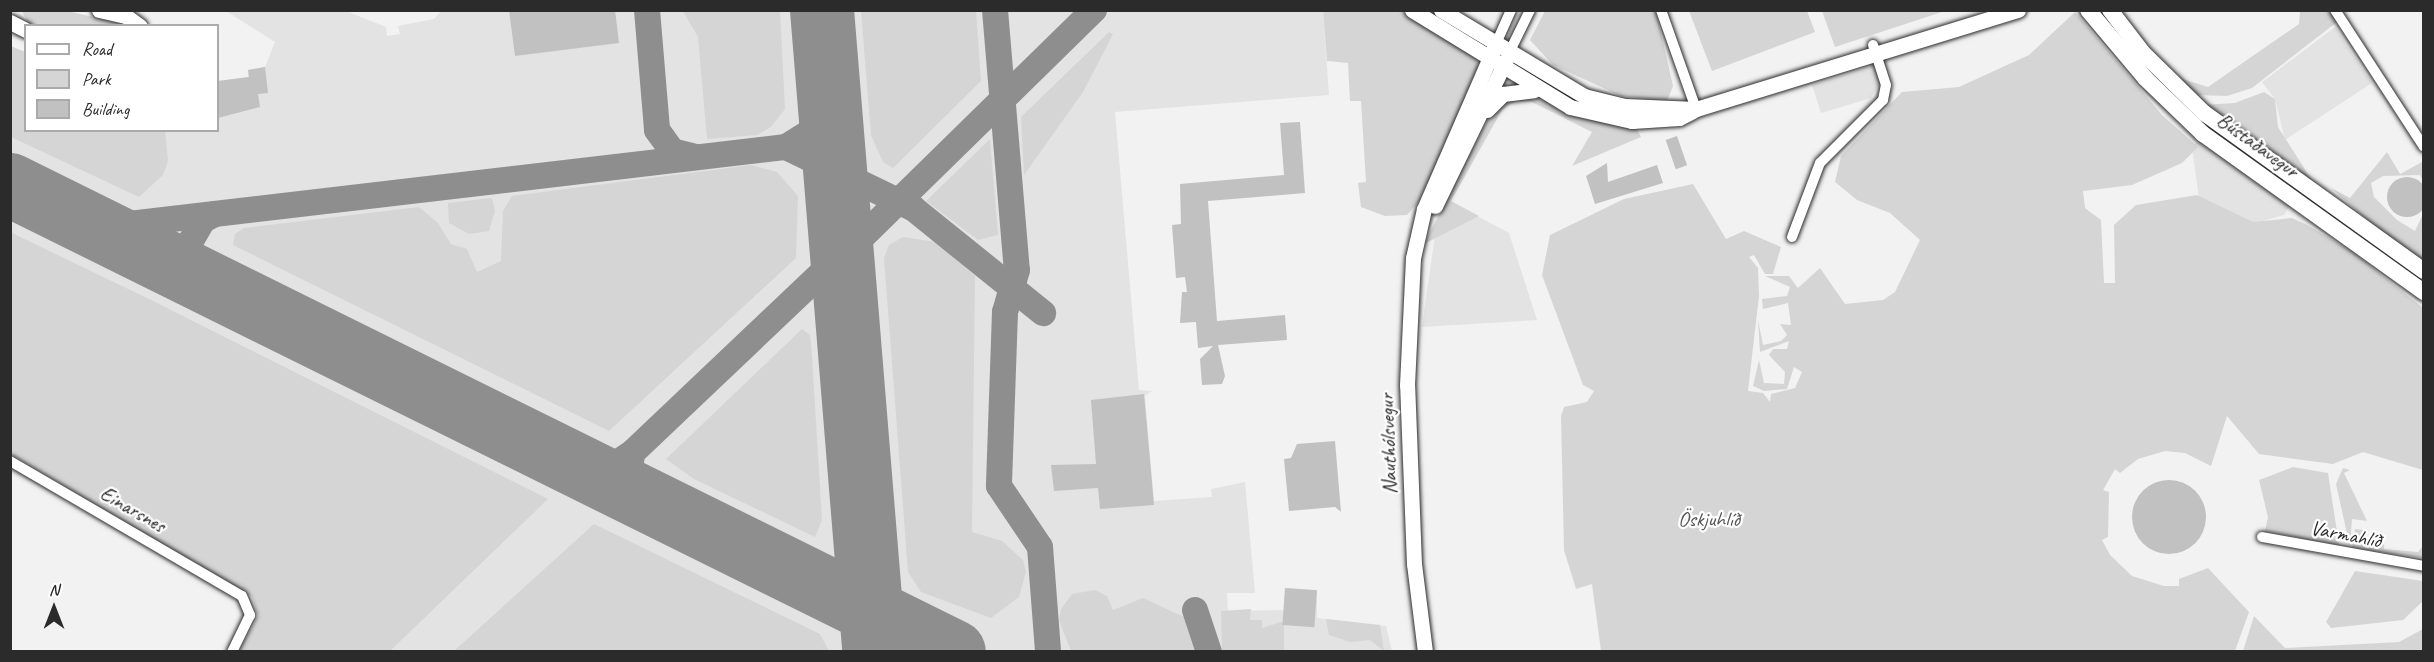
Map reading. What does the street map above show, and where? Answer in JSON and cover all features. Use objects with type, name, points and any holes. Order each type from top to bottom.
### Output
[{"type":"main road","name":"Bústaðavegur","points":[[2110,10],[2143,53],[2204,113],[2424,271]]},
{"type":"main road","name":"Bústaðavegur","points":[[2087,12],[2145,78],[2202,134],[2424,292]]},
{"type":"street","points":[[15,10],[10,20],[24,29]]},
{"type":"street","points":[[99,10],[126,16],[137,24]]},
{"type":"street","points":[[1412,10],[1491,53],[1508,55],[1564,88],[1604,103],[1696,109]]},
{"type":"street","points":[[1441,10],[1491,53],[1501,70],[1534,90],[1570,107],[1619,120],[1666,120],[1813,73],[1874,49],[1990,10]]},
{"type":"street","points":[[1491,53],[1511,10]]},
{"type":"street","points":[[1508,55],[1530,10]]},
{"type":"street","points":[[1662,10],[1696,109]]},
{"type":"street","points":[[1874,49],[2018,10]]},
{"type":"street","points":[[2335,10],[2424,147]]},
{"type":"street","points":[[1792,237],[1820,163],[1883,100],[1886,85],[1874,49]]},
{"type":"street","name":"Nauthólsvegur","points":[[1425,651],[1414,564],[1406,346],[1418,234],[1424,209],[1491,53]]},
{"type":"street","name":"Nauthólsvegur","points":[[1418,234],[1508,55]]},
{"type":"street","points":[[1473,127],[1503,94],[1534,90]]},
{"type":"street","name":"Einarsnes","points":[[10,461],[236,592],[247,601],[250,615],[232,651]]},
{"type":"street","name":"Varmahlíð","points":[[2262,537],[2424,566]]},
{"type":"shaded area","points":[[442,10],[1323,11],[1329,95],[1115,112],[1139,390],[1152,391],[1145,396],[1154,501],[1212,497],[1211,489],[1245,482],[1255,593],[1227,593],[1228,611],[1284,610],[1285,588],[1317,590],[1317,618],[1386,626],[1392,651],[248,651],[265,603],[11,442],[11,46],[24,52],[24,132],[219,132],[219,81],[248,77],[248,70],[265,67],[275,42],[226,11],[346,11],[386,27],[387,36],[400,34],[398,26],[434,19]]},
{"type":"shaded area","points":[[2335,27],[2372,83],[2285,140],[2275,99],[2262,82]]},
{"type":"shaded area","points":[[1879,64],[1881,79],[1871,98],[1821,113],[1812,85]]},
{"type":"shaded area","points":[[2198,140],[2289,206],[2284,215],[2252,224],[2199,198],[2192,148]]},
{"type":"shaded area","points":[[1451,202],[1509,233],[1537,320],[1422,327],[1435,235]]},
{"type":"green space","points":[[1822,10],[1945,11],[1835,47]]},
{"type":"green space","points":[[22,11],[67,11],[124,24],[28,24]]},
{"type":"green space","points":[[683,11],[780,11],[785,109],[771,127],[757,135],[707,139],[698,37]]},
{"type":"green space","points":[[861,11],[976,11],[981,81],[893,168],[883,162],[871,135]]},
{"type":"green space","points":[[1323,11],[1401,11],[1475,54],[1479,71],[1419,201],[1407,215],[1385,216],[1361,207],[1358,183],[1366,182],[1361,101],[1350,101],[1348,63],[1327,61]]},
{"type":"green space","points":[[1545,11],[1656,11],[1673,86],[1667,101],[1621,96],[1553,65],[1530,40]]},
{"type":"green space","points":[[1689,11],[1807,11],[1815,32],[1712,71]]},
{"type":"green space","points":[[2300,11],[2332,11],[2337,22],[2252,88],[2227,96],[2197,95],[2173,76],[2208,87],[2299,24]]},
{"type":"green space","name":"Öskjuhlíð","points":[[2075,12],[2162,115],[2198,147],[2182,163],[2132,185],[2083,191],[2085,208],[2101,220],[2104,283],[2115,283],[2114,225],[2136,205],[2197,195],[2253,222],[2292,218],[2307,225],[2353,252],[2423,308],[2423,470],[2363,452],[2333,464],[2259,454],[2227,416],[2211,466],[2185,453],[2165,451],[2138,459],[2120,473],[2115,469],[2103,490],[2109,492],[2108,537],[2102,540],[2110,555],[2132,576],[2164,586],[2179,586],[2179,579],[2208,568],[2249,612],[2235,651],[1601,651],[1592,584],[1576,589],[1564,550],[1561,416],[1564,407],[1587,402],[1594,391],[1583,385],[1542,275],[1550,235],[1624,199],[1693,184],[1726,239],[1744,231],[1781,247],[1773,274],[1765,274],[1754,255],[1749,257],[1758,268],[1759,296],[1748,391],[1763,393],[1770,402],[1771,394],[1795,388],[1802,372],[1794,367],[1787,389],[1764,391],[1753,386],[1759,360],[1764,383],[1784,384],[1785,372],[1769,355],[1773,349],[1787,349],[1789,341],[1760,352],[1758,320],[1763,345],[1781,341],[1787,335],[1780,324],[1791,325],[1788,303],[1763,309],[1762,299],[1787,296],[1790,287],[1765,276],[1789,276],[1798,288],[1820,268],[1845,304],[1883,300],[1895,292],[1920,240],[1890,213],[1857,200],[1835,182],[1841,156],[1902,92],[1959,87],[2029,55]]},
{"type":"green space","points":[[1109,32],[1113,34],[1083,92],[1024,175],[1021,117]]},
{"type":"green space","points":[[10,46],[24,52],[24,132],[165,132],[168,161],[163,175],[139,197],[11,137]]},
{"type":"green space","points":[[2264,92],[2275,99],[2278,127],[2318,190],[2202,105],[2235,103]]},
{"type":"green space","points":[[1530,93],[1635,125],[1641,137],[1572,166],[1592,132],[1532,102],[1516,101],[1502,110],[1451,201],[1479,216],[1424,244],[1490,115],[1506,97]]},
{"type":"green space","points":[[990,139],[998,235],[978,240],[926,201]]},
{"type":"green space","points":[[2387,152],[2400,174],[2424,161],[2423,181],[2420,175],[2383,176],[2371,183],[2374,197],[2397,220],[2415,231],[2423,214],[2423,268],[2331,188],[2350,198]]},
{"type":"green space","points":[[751,165],[777,172],[798,196],[796,258],[609,431],[233,245],[235,234],[244,228],[419,207],[438,223],[451,244],[467,249],[477,272],[501,261],[503,211],[512,196]]},
{"type":"green space","points":[[492,198],[495,211],[489,231],[469,234],[449,223],[448,203]]},
{"type":"green space","points":[[10,232],[548,499],[390,651],[239,651],[258,616],[252,597],[11,454]]},
{"type":"green space","points":[[903,237],[936,242],[975,276],[972,532],[1002,541],[1023,560],[1026,572],[1019,597],[991,618],[921,592],[908,572],[884,258],[889,245]]},
{"type":"green space","points":[[802,329],[810,335],[812,356],[822,520],[815,537],[694,479],[666,459]]},
{"type":"green space","points":[[2293,467],[2328,473],[2339,545],[2265,531],[2268,517],[2259,480]]},
{"type":"green space","points":[[2343,468],[2350,470],[2344,473],[2367,521],[2352,519],[2350,547],[2336,484]]},
{"type":"green space","points":[[594,524],[820,634],[829,651],[454,651]]},
{"type":"green space","points":[[2355,529],[2364,530],[2365,548],[2384,543],[2384,549],[2418,552],[2423,546],[2423,558],[2352,548]]},
{"type":"green space","points":[[2355,571],[2423,581],[2423,601],[2403,620],[2331,628],[2326,622]]},
{"type":"green space","points":[[1095,590],[1107,596],[1113,610],[1143,598],[1186,618],[1199,651],[1071,651],[1059,620],[1061,609],[1072,594]]},
{"type":"green space","points":[[1251,609],[1250,620],[1262,620],[1262,628],[1284,621],[1284,651],[1222,651],[1221,611]]},
{"type":"green space","points":[[2254,616],[2285,648],[2399,642],[2423,629],[2423,651],[2243,651]]},
{"type":"green space","points":[[1326,619],[1380,625],[1384,651],[1370,640],[1350,642],[1329,635]]},
{"type":"building","points":[[509,10],[615,10],[619,43],[515,56]]},
{"type":"building","points":[[265,67],[268,93],[258,94],[260,107],[219,118],[219,81],[249,77],[248,70]]},
{"type":"building","points":[[1300,122],[1305,193],[1208,201],[1217,321],[1285,315],[1287,340],[1218,345],[1225,376],[1222,384],[1202,385],[1200,359],[1213,346],[1198,348],[1196,322],[1180,323],[1182,292],[1187,292],[1185,277],[1176,278],[1172,225],[1181,224],[1180,184],[1284,175],[1280,123]]},
{"type":"building","points":[[1677,136],[1687,165],[1676,169],[1666,140]]},
{"type":"building","points":[[1607,163],[1608,182],[1657,165],[1663,183],[1595,204],[1586,176]]},
{"type":"building","points":[[2407,177],[2421,183],[2427,197],[2421,211],[2407,217],[2393,211],[2387,197],[2393,183]]},
{"type":"building","points":[[1144,394],[1154,505],[1100,509],[1098,488],[1054,491],[1051,465],[1096,464],[1091,400]]},
{"type":"building","points":[[1335,441],[1341,512],[1335,507],[1289,511],[1284,459],[1291,458],[1297,444]]},
{"type":"building","points":[[2162,480],[2176,480],[2190,486],[2200,496],[2206,510],[2206,524],[2200,538],[2190,548],[2176,554],[2162,554],[2148,548],[2138,538],[2132,524],[2132,510],[2138,496],[2148,486]]},
{"type":"building","points":[[1285,588],[1317,590],[1314,627],[1282,625]]},
{"type":"taxiway","points":[[647,10],[657,130],[672,151],[692,156]]},
{"type":"taxiway","points":[[995,10],[1017,270],[1005,312],[999,486],[1040,547],[1048,652]]},
{"type":"taxiway","points":[[846,302],[848,258],[859,240],[1094,10]]},
{"type":"taxiway","points":[[786,147],[812,131],[829,96]]},
{"type":"taxiway","points":[[831,121],[839,156],[854,175]]},
{"type":"taxiway","points":[[80,220],[112,226],[786,147],[914,209],[1043,313]]},
{"type":"taxiway","points":[[817,159],[837,194]]},
{"type":"taxiway","points":[[215,214],[203,220],[189,244],[198,272],[223,290]]},
{"type":"taxiway","points":[[587,470],[608,469],[632,453],[822,273],[840,235]]},
{"type":"taxiway","points":[[632,453],[630,472],[637,495]]},
{"type":"taxiway","points":[[1195,610],[1209,652]]},
{"type":"runway","points":[[822,10],[874,646]]},
{"type":"runway","points":[[10,185],[954,652]]}]
